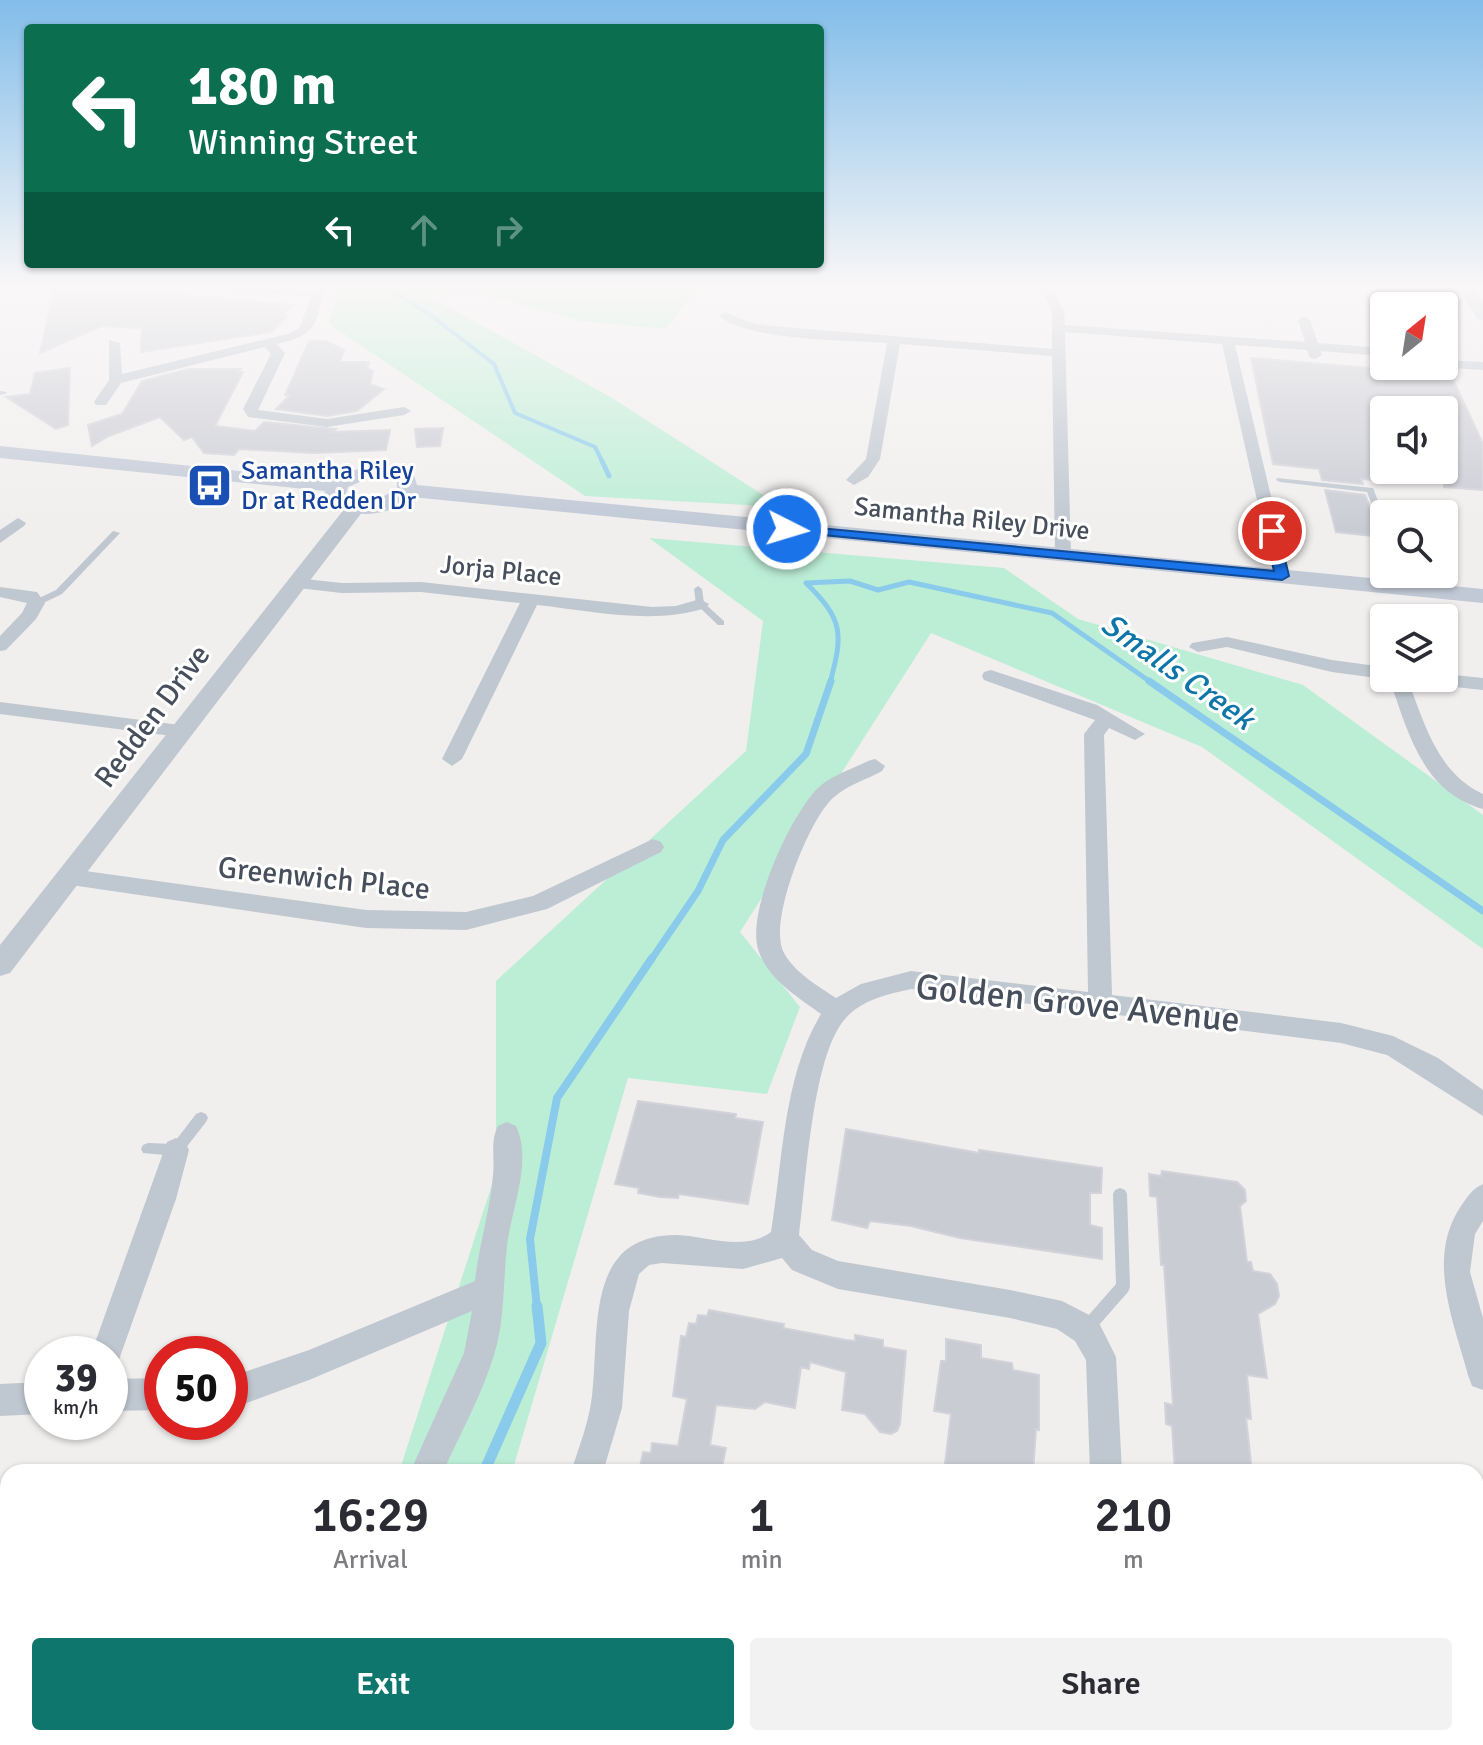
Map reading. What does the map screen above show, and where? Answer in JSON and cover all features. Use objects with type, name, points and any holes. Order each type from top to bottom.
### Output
[{"type":"main road","points":[[0,452],[315,485],[338,484],[353,475],[385,470],[407,479],[407,490]]},
{"type":"main road","points":[[338,484],[337,499],[356,507]]},
{"type":"main road","name":"Samantha Riley Drive","points":[[356,507],[389,503],[407,490],[1483,596]]},
{"type":"street","points":[[101,402],[116,380],[115,367]]},
{"type":"street","points":[[116,380],[169,367]]},
{"type":"street","points":[[271,367],[250,409],[253,414],[327,423],[404,411]]},
{"type":"street","points":[[854,480],[863,474],[873,459],[889,367]]},
{"type":"street","points":[[1059,367],[1063,555]]},
{"type":"street","points":[[1233,367],[1282,576]]},
{"type":"street","name":"Redden Drive","points":[[0,965],[356,507]]},
{"type":"street","points":[[0,538],[18,523]]},
{"type":"street","name":"Jorja Place","points":[[295,583],[342,588],[421,587],[652,612],[678,611],[699,596]]},
{"type":"street","points":[[0,592],[31,596],[36,603],[30,615],[0,646]]},
{"type":"street","points":[[452,759],[531,599]]},
{"type":"street","points":[[1198,647],[1216,642],[1240,644],[1332,666],[1370,671]]},
{"type":"street","points":[[991,676],[1107,717],[1135,734]]},
{"type":"street","points":[[1458,681],[1483,684]]},
{"type":"street","points":[[1403,692],[1424,749],[1456,790],[1483,802]]},
{"type":"street","points":[[0,708],[180,731]]},
{"type":"street","points":[[1100,1002],[1094,734],[1107,717]]},
{"type":"street","points":[[589,1464],[606,1409],[615,1301],[629,1264],[650,1250],[675,1248],[748,1256],[773,1250],[784,1239],[810,1070],[824,1029],[836,1011],[785,971],[770,951],[766,926],[786,862],[823,794],[875,766]]},
{"type":"street","name":"Greenwich Place","points":[[71,877],[366,919],[466,921],[539,903],[653,847]]},
{"type":"street","name":"Golden Grove Avenue","points":[[836,1011],[877,987],[911,980],[1341,1033],[1393,1046],[1429,1066],[1483,1105]]},
{"type":"street","points":[[430,1464],[479,1355],[493,1242],[507,1176],[507,1134]]},
{"type":"street","points":[[113,1336],[162,1199],[162,1150]]},
{"type":"street","points":[[1483,1197],[1461,1230],[1456,1272],[1483,1375]]},
{"type":"street","points":[[784,1239],[802,1260],[838,1275],[1010,1304],[1062,1316],[1086,1330],[1101,1357],[1105,1385],[1106,1464]]},
{"type":"street","points":[[248,1387],[309,1365],[489,1289]]},
{"type":"street","points":[[0,1400],[24,1399]]},
{"type":"lane","points":[[1280,480],[1370,490],[1374,500]]},
{"type":"lane","points":[[36,603],[59,592],[116,533]]},
{"type":"lane","name":"Jorja Place","points":[[699,596],[721,623]]},
{"type":"lane","points":[[162,1150],[201,1118]]},
{"type":"lane","points":[[1086,1330],[1123,1287],[1120,1194]]},
{"type":"green space","points":[[394,367],[557,367],[612,398],[782,507],[585,496]]},
{"type":"green space","points":[[649,538],[1004,568],[1078,619],[1303,685],[1483,815],[1483,949],[1202,747],[931,633],[740,932],[800,1007],[767,1094],[628,1078],[514,1464],[402,1464],[496,1172],[496,981],[746,751],[763,621]]},
{"type":"building","points":[[297,367],[367,367],[373,371],[370,384],[384,389],[357,411],[327,416],[276,409],[289,396],[285,395]]},
{"type":"building","points":[[1253,367],[1362,367],[1370,368],[1370,380],[1453,380],[1483,444],[1483,490],[1444,487],[1444,484],[1458,484],[1458,396],[1370,396],[1370,480],[1361,479],[1363,484],[1322,480],[1319,469],[1273,464]]},
{"type":"building","points":[[70,368],[68,425],[56,429],[6,397],[30,394],[35,373]]},
{"type":"building","points":[[188,369],[241,369],[239,372],[243,372],[215,426],[255,431],[264,422],[336,429],[332,432],[390,430],[386,450],[314,453],[239,449],[234,455],[204,453],[192,437],[184,440],[160,417],[109,436],[92,446],[88,425],[122,414],[142,381]]},
{"type":"building","points":[[443,428],[440,446],[417,447],[415,429]]},
{"type":"building","points":[[1325,490],[1365,495],[1370,507],[1370,536],[1336,532]]},
{"type":"building","points":[[638,1101],[736,1114],[735,1118],[763,1122],[748,1204],[679,1194],[678,1198],[660,1197],[638,1193],[639,1188],[615,1184]]},
{"type":"building","points":[[846,1129],[979,1153],[979,1150],[1102,1168],[1101,1193],[1090,1193],[1090,1225],[1102,1228],[1102,1259],[960,1238],[911,1226],[870,1221],[867,1228],[832,1220]]},
{"type":"building","points":[[1162,1171],[1237,1182],[1245,1190],[1246,1201],[1240,1206],[1247,1262],[1251,1262],[1253,1271],[1270,1274],[1277,1284],[1279,1296],[1275,1304],[1258,1314],[1267,1378],[1247,1375],[1251,1419],[1246,1418],[1251,1464],[1174,1464],[1172,1426],[1166,1424],[1165,1403],[1173,1405],[1164,1265],[1161,1265],[1157,1197],[1150,1196],[1149,1174],[1161,1176]]},
{"type":"building","points":[[709,1310],[846,1340],[855,1341],[855,1335],[883,1340],[883,1347],[906,1351],[897,1431],[891,1434],[880,1432],[865,1414],[842,1410],[846,1372],[810,1362],[809,1369],[801,1367],[795,1408],[765,1402],[755,1409],[716,1405],[710,1445],[726,1448],[723,1464],[641,1464],[643,1452],[651,1453],[652,1443],[678,1446],[687,1399],[673,1396],[681,1336],[686,1337],[689,1323],[696,1324],[698,1315],[707,1316]]},
{"type":"building","points":[[946,1339],[981,1345],[981,1358],[1012,1363],[1013,1370],[1039,1375],[1039,1430],[1036,1429],[1034,1464],[945,1464],[951,1414],[934,1411],[941,1361],[946,1361]]},
{"type":"waterway","name":"Smalls Creek","points":[[495,367],[515,413],[595,447],[602,461]]},
{"type":"waterway","name":"Smalls Creek","points":[[602,461],[609,476]]},
{"type":"waterway","name":"Smalls Creek","points":[[830,683],[837,652],[837,628],[828,607],[806,583],[850,581],[878,590],[909,582],[1052,613],[1152,683]]},
{"type":"waterway","points":[[651,960],[698,891],[723,840],[806,754],[831,681]]},
{"type":"waterway","name":"Smalls Creek","points":[[1149,681],[1483,911]]},
{"type":"waterway","points":[[537,1308],[530,1239],[557,1098],[652,958]]},
{"type":"waterway","points":[[488,1464],[541,1343],[537,1306]]},
{"type":"place","name":"Samantha Riley Dr at Redden Dr","points":[[210,485]]},
{"type":"route","points":[[787,529],[1282,576],[1272,531]]}]
